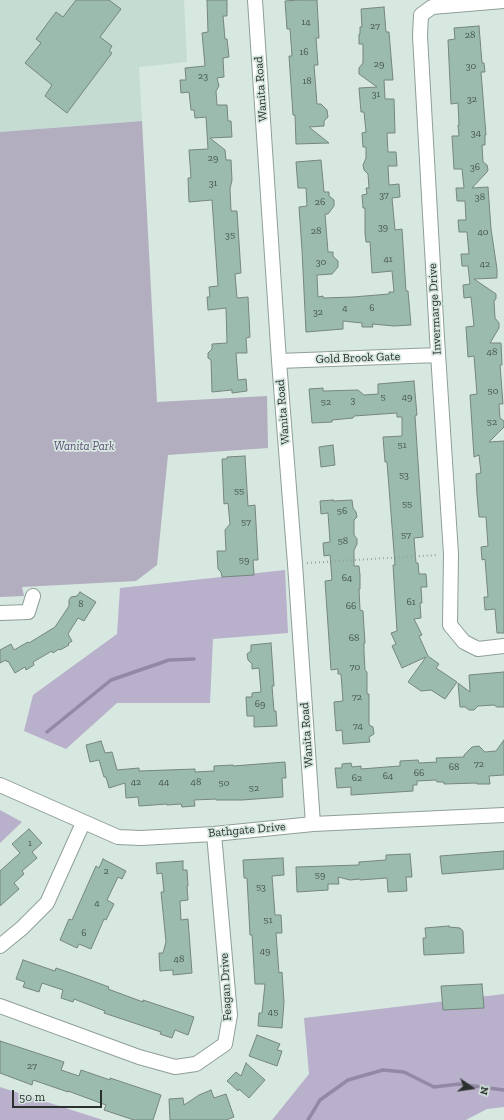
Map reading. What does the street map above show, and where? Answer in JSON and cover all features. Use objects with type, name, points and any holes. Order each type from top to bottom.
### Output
[{"type":"street","name":"Wanita Road","points":[[255,0],[279,362],[313,824]]},
{"type":"street","name":"Invermarge Drive","points":[[504,1],[432,7],[421,15],[420,36],[451,554],[450,625],[464,642],[478,649],[504,646]]},
{"type":"street","name":"Gold Brook Gate","points":[[279,362],[438,355]]},
{"type":"street","points":[[0,613],[28,612],[33,596]]},
{"type":"street","name":"Bathgate Drive","points":[[0,785],[83,823],[118,837],[141,838],[214,834],[313,824],[504,815]]},
{"type":"street","points":[[0,946],[22,928],[47,903],[83,823]]},
{"type":"street","name":"Feagan Drive","points":[[0,1006],[138,1057],[175,1067],[196,1064],[225,1044],[230,1015],[214,834]]},
{"type":"path","points":[[295,564],[451,554]]},
{"type":"shaded area","points":[[0,0],[184,0],[187,62],[139,67],[142,121],[0,132]]},
{"type":"shaded area","points":[[285,570],[288,633],[213,639],[210,703],[117,703],[66,749],[24,731],[33,695],[117,634],[120,588]]},
{"type":"shaded area","points":[[0,810],[22,822],[0,843]]},
{"type":"shaded area","points":[[504,994],[504,1107],[487,1109],[466,1120],[272,1120],[309,1074],[304,1018]]},
{"type":"shaded area","points":[[0,1087],[103,1120],[0,1120]]},
{"type":"green space","name":"Wanita Park","points":[[142,121],[157,402],[267,396],[268,448],[168,455],[157,565],[136,581],[22,587],[24,596],[0,597],[0,132]]},
{"type":"building","points":[[76,0],[109,0],[121,9],[100,37],[112,46],[109,51],[112,53],[67,113],[45,96],[52,85],[25,63],[41,43],[36,39],[56,12],[63,17]]},
{"type":"building","points":[[207,0],[227,0],[227,16],[223,16],[225,39],[227,39],[229,57],[223,58],[224,77],[217,78],[219,86],[216,91],[217,105],[227,105],[228,121],[231,121],[232,137],[210,138],[225,150],[226,160],[231,160],[231,211],[237,211],[241,273],[235,274],[237,298],[248,297],[250,337],[246,338],[247,353],[236,353],[238,380],[246,379],[247,391],[232,393],[232,390],[212,392],[211,360],[208,358],[208,353],[212,349],[212,344],[227,343],[226,308],[208,310],[207,297],[210,297],[209,287],[218,286],[212,200],[189,202],[188,178],[191,178],[189,150],[208,149],[206,117],[195,118],[194,110],[191,110],[189,92],[181,93],[180,80],[186,80],[185,68],[205,66],[202,33],[208,32]]},
{"type":"building","points":[[317,0],[319,38],[316,38],[318,65],[314,65],[317,104],[321,104],[327,110],[328,117],[324,121],[324,126],[309,127],[329,143],[296,144],[295,115],[293,115],[289,56],[292,56],[290,29],[287,29],[285,1]]},
{"type":"building","points":[[384,7],[386,32],[389,32],[393,80],[384,80],[385,99],[394,99],[395,133],[387,133],[388,152],[396,152],[397,166],[388,166],[389,185],[399,184],[400,197],[392,198],[395,230],[402,229],[406,291],[408,291],[411,325],[394,326],[372,324],[373,327],[362,327],[362,323],[343,321],[343,329],[306,332],[299,207],[307,206],[306,188],[298,188],[296,162],[321,160],[324,192],[329,192],[329,196],[334,200],[334,206],[328,214],[325,214],[328,252],[333,252],[333,256],[338,261],[338,267],[332,274],[317,275],[318,297],[353,297],[389,294],[389,292],[394,292],[392,271],[372,273],[370,242],[366,242],[365,208],[363,208],[362,195],[367,194],[366,188],[369,188],[368,174],[364,170],[363,165],[366,158],[366,147],[363,147],[362,133],[366,132],[364,112],[361,112],[359,88],[377,87],[359,74],[359,68],[363,63],[363,44],[359,44],[360,27],[362,27],[361,9]]},
{"type":"building","points":[[479,26],[482,63],[484,63],[485,72],[481,72],[486,135],[485,145],[482,145],[483,162],[487,165],[488,170],[472,188],[488,187],[497,278],[474,279],[496,294],[496,299],[494,301],[495,318],[499,323],[499,328],[490,343],[501,343],[502,365],[500,365],[503,404],[499,404],[500,418],[504,421],[504,427],[489,442],[504,441],[504,633],[497,633],[495,609],[485,610],[484,597],[488,597],[485,559],[482,560],[481,547],[488,546],[486,517],[479,517],[476,474],[481,473],[479,455],[474,457],[470,395],[477,394],[474,356],[468,357],[466,327],[474,326],[471,297],[464,298],[463,285],[470,284],[468,266],[462,266],[461,254],[469,254],[467,232],[459,232],[458,220],[466,220],[465,201],[457,201],[456,188],[464,188],[462,169],[454,169],[452,136],[459,136],[458,103],[451,104],[448,40],[455,39],[454,28]]},
{"type":"building","points":[[414,381],[423,537],[414,538],[416,563],[418,563],[419,574],[426,574],[427,587],[421,587],[421,618],[414,619],[422,635],[419,636],[428,656],[439,664],[436,668],[457,682],[445,699],[431,690],[421,691],[408,682],[426,657],[402,668],[392,646],[396,644],[391,633],[397,631],[393,565],[395,565],[387,462],[385,462],[383,437],[402,436],[402,417],[397,417],[397,413],[354,416],[353,418],[332,420],[332,422],[312,423],[309,389],[323,388],[323,391],[358,390],[364,395],[378,394],[378,384]]},
{"type":"building","points":[[333,445],[335,465],[321,467],[319,447]]},
{"type":"building","points":[[245,456],[248,506],[255,505],[258,560],[253,560],[254,575],[222,577],[221,572],[218,569],[217,551],[226,551],[225,530],[230,524],[228,503],[224,504],[222,459],[227,459],[227,457]]},
{"type":"building","points":[[352,500],[353,508],[357,517],[354,520],[354,535],[357,539],[357,544],[354,550],[354,566],[359,566],[360,575],[360,610],[363,611],[365,670],[367,672],[367,694],[369,694],[369,725],[373,727],[374,734],[369,737],[370,742],[343,744],[342,730],[336,731],[334,702],[343,701],[341,674],[338,674],[338,669],[331,670],[325,581],[332,580],[330,555],[324,556],[323,543],[330,542],[328,513],[321,514],[320,501]]},
{"type":"building","points":[[80,592],[96,602],[84,621],[78,618],[68,634],[72,641],[68,644],[69,645],[53,653],[52,651],[33,662],[34,665],[26,670],[25,667],[15,673],[8,661],[7,662],[6,660],[0,663],[0,650],[11,644],[14,650],[28,642],[29,643],[55,627],[69,606],[69,600],[71,597],[77,596]]},
{"type":"building","points":[[271,643],[274,686],[272,686],[277,726],[254,727],[254,716],[247,716],[246,697],[252,697],[252,693],[261,692],[259,668],[252,669],[252,664],[248,660],[247,654],[251,651],[251,645]]},
{"type":"building","points":[[504,672],[504,707],[497,707],[494,705],[478,706],[474,710],[469,710],[465,707],[460,707],[458,683],[470,692],[469,675]]},
{"type":"building","points":[[504,740],[504,775],[489,776],[490,784],[444,784],[444,782],[437,782],[436,780],[417,781],[417,785],[413,785],[413,791],[351,795],[351,787],[337,788],[335,768],[342,768],[342,764],[351,763],[352,767],[361,766],[361,769],[400,766],[400,761],[418,760],[419,763],[437,762],[436,758],[464,757],[464,755],[472,747],[479,746],[485,752],[496,751]]},
{"type":"building","points":[[101,741],[105,753],[112,752],[117,770],[139,768],[139,771],[195,769],[195,772],[214,771],[214,766],[285,762],[286,778],[282,778],[283,797],[242,800],[194,800],[195,806],[182,807],[181,804],[139,806],[138,797],[126,798],[125,783],[109,788],[99,760],[90,762],[86,745]]},
{"type":"building","points":[[29,829],[42,843],[32,852],[37,858],[22,871],[24,874],[14,883],[19,889],[0,906],[0,871],[20,853],[12,844]]},
{"type":"building","points":[[504,851],[504,869],[442,874],[440,856]]},
{"type":"building","points":[[410,854],[412,877],[406,877],[407,891],[388,892],[387,878],[350,880],[338,877],[339,884],[328,884],[328,890],[297,892],[296,867],[359,865],[359,862],[386,860],[386,855]]},
{"type":"building","points":[[283,858],[284,875],[272,876],[275,915],[281,915],[282,933],[276,933],[279,973],[282,972],[284,1002],[282,1028],[258,1026],[259,1013],[262,1013],[265,984],[255,984],[252,935],[250,935],[247,878],[244,878],[243,860]]},
{"type":"building","points":[[103,859],[126,871],[122,879],[118,877],[107,900],[114,904],[106,920],[104,919],[91,949],[79,944],[77,948],[60,940],[69,919],[72,920],[96,866],[99,868]]},
{"type":"building","points":[[183,861],[183,870],[187,870],[188,900],[180,901],[181,920],[188,919],[192,973],[173,975],[173,970],[160,971],[159,953],[163,953],[166,942],[161,892],[164,892],[162,873],[157,874],[156,863]]},
{"type":"building","points":[[449,926],[460,928],[463,931],[464,953],[424,955],[423,938],[426,938],[425,928]]},
{"type":"building","points":[[23,960],[55,971],[56,968],[109,987],[108,989],[143,1002],[143,1000],[194,1017],[188,1035],[175,1030],[172,1038],[160,1034],[161,1032],[104,1013],[105,1011],[74,999],[73,1002],[61,998],[63,990],[42,983],[39,992],[23,987],[25,982],[16,979]]},
{"type":"building","points":[[482,984],[484,1008],[443,1010],[441,986]]},
{"type":"building","points":[[257,1035],[280,1044],[277,1050],[282,1051],[277,1066],[249,1056]]},
{"type":"building","points":[[0,1041],[64,1062],[61,1070],[79,1076],[81,1070],[161,1095],[153,1120],[134,1120],[104,1110],[106,1105],[68,1091],[33,1080],[32,1085],[0,1073]]},
{"type":"building","points":[[246,1063],[265,1080],[249,1098],[227,1081],[236,1072],[241,1076]]},
{"type":"building","points":[[211,1090],[214,1098],[226,1094],[234,1117],[226,1120],[170,1120],[169,1099],[183,1098],[184,1105],[199,1095]]},
{"type":"waterway","points":[[47,732],[111,680],[169,660],[194,659]]},
{"type":"waterway","points":[[308,1120],[320,1100],[348,1080],[383,1070],[404,1072],[434,1087],[459,1084],[504,1090]]}]
